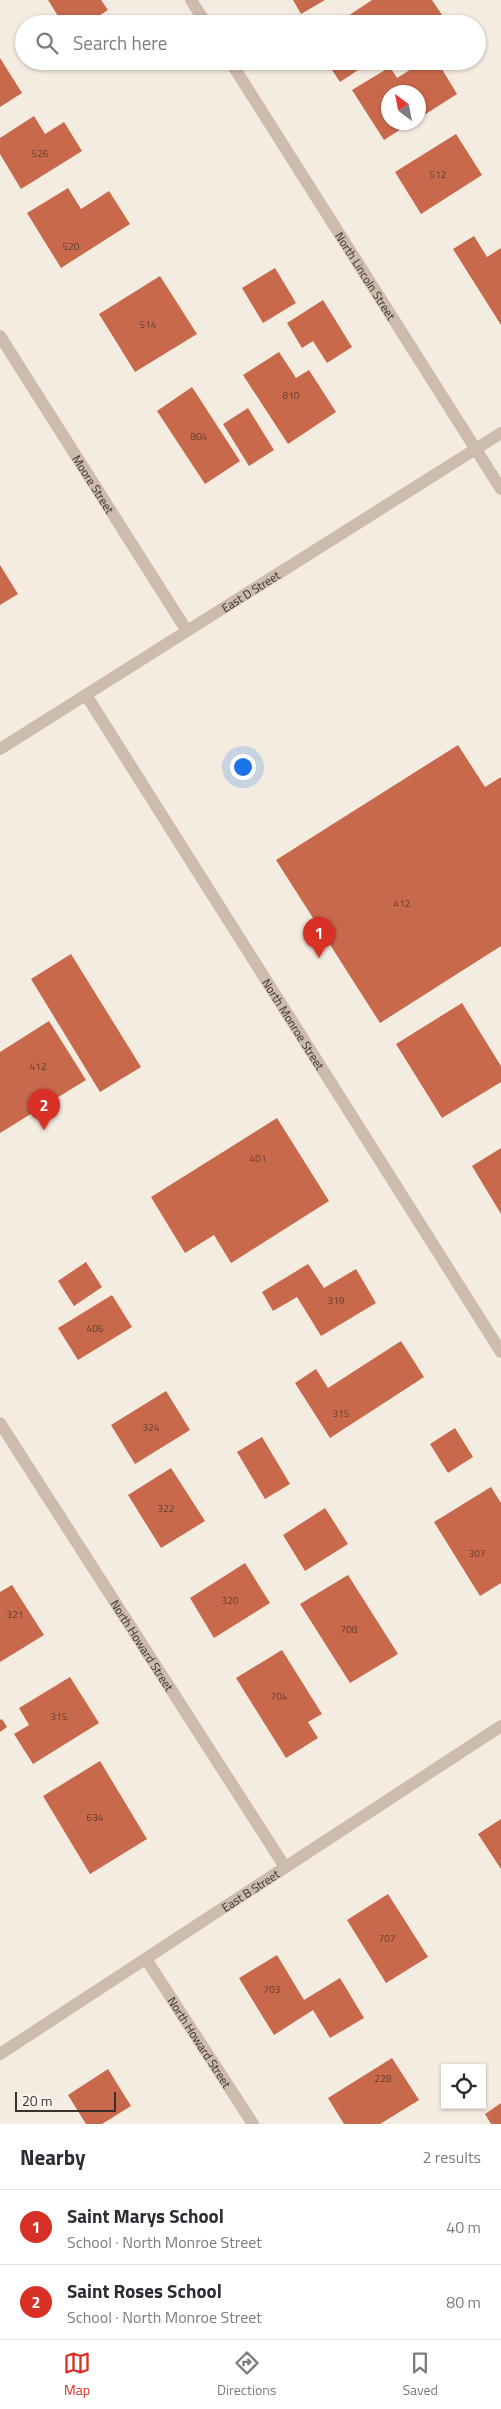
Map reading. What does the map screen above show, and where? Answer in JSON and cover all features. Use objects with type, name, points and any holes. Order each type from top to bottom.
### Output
[{"type":"street","points":[[191,0],[200,15]]},
{"type":"street","name":"North Lincoln Street","points":[[236,70],[501,489]]},
{"type":"street","name":"Moore Street","points":[[0,336],[186,631]]},
{"type":"street","name":"East D Street","points":[[0,749],[501,433]]},
{"type":"street","name":"North Monroe Street","points":[[86,695],[501,1352]]},
{"type":"street","name":"North Howard Street","points":[[0,1424],[285,1866]]},
{"type":"street","name":"East B Street","points":[[0,2054],[501,1726]]},
{"type":"street","name":"North Howard Street","points":[[146,1959],[253,2124]]},
{"type":"building","points":[[48,0],[101,0],[108,10],[100,15],[57,15]]},
{"type":"building","points":[[293,0],[325,0],[301,14]]},
{"type":"building","points":[[372,0],[432,0],[442,15],[350,15]]},
{"type":"building","points":[[0,58],[22,93],[0,107]]},
{"type":"building","points":[[332,70],[358,70],[340,82]]},
{"type":"building","points":[[385,70],[392,70],[397,78],[410,70],[442,70],[457,94],[426,114],[426,85],[381,85],[381,130],[400,130],[384,140],[352,90]]},
{"type":"building","points":[[34,116],[45,134],[64,122],[82,151],[21,189],[0,154],[0,138]]},
{"type":"building","points":[[456,134],[482,175],[421,214],[395,172]]},
{"type":"building","points":[[68,188],[81,209],[109,191],[130,224],[61,268],[27,213]]},
{"type":"building","points":[[474,236],[487,257],[501,248],[501,325],[453,249]]},
{"type":"building","points":[[275,268],[296,303],[263,323],[242,288]]},
{"type":"building","points":[[160,276],[197,334],[135,372],[99,314]]},
{"type":"building","points":[[323,300],[352,347],[327,363],[313,341],[302,348],[287,323]]},
{"type":"building","points":[[279,352],[296,378],[309,370],[336,412],[288,444],[243,375]]},
{"type":"building","points":[[192,387],[240,461],[205,484],[157,411]]},
{"type":"building","points":[[248,408],[274,450],[249,466],[223,424]]},
{"type":"building","points":[[0,565],[18,594],[0,605]]},
{"type":"building","points":[[458,745],[485,787],[501,777],[501,946],[380,1023],[276,860]]},
{"type":"building","points":[[71,954],[141,1067],[100,1092],[31,979]]},
{"type":"building","points":[[462,1003],[501,1066],[501,1082],[442,1118],[396,1044]]},
{"type":"building","points":[[49,1021],[86,1080],[0,1133],[0,1052]]},
{"type":"building","points":[[277,1118],[329,1201],[231,1263],[214,1235],[185,1253],[151,1197]]},
{"type":"building","points":[[501,1148],[501,1214],[472,1166]]},
{"type":"building","points":[[86,1262],[102,1287],[74,1306],[58,1281]]},
{"type":"building","points":[[308,1264],[324,1288],[356,1269],[376,1303],[321,1336],[297,1297],[273,1311],[262,1292]]},
{"type":"building","points":[[112,1295],[132,1327],[78,1360],[58,1328]]},
{"type":"building","points":[[401,1341],[424,1377],[330,1438],[295,1383],[316,1369],[328,1388]]},
{"type":"building","points":[[166,1391],[190,1430],[135,1464],[111,1425]]},
{"type":"building","points":[[455,1428],[473,1457],[448,1473],[430,1444]]},
{"type":"building","points":[[262,1437],[290,1484],[265,1499],[237,1452]]},
{"type":"building","points":[[171,1468],[205,1521],[161,1548],[128,1495]]},
{"type":"building","points":[[491,1487],[501,1503],[501,1583],[480,1596],[434,1522]]},
{"type":"building","points":[[325,1508],[348,1544],[305,1571],[283,1535]]},
{"type":"building","points":[[245,1563],[270,1603],[214,1638],[190,1598]]},
{"type":"building","points":[[348,1575],[398,1654],[350,1683],[300,1604]]},
{"type":"building","points":[[12,1585],[44,1635],[0,1662],[0,1592]]},
{"type":"building","points":[[282,1650],[322,1714],[308,1722],[318,1738],[286,1758],[236,1678]]},
{"type":"building","points":[[70,1677],[99,1723],[33,1764],[14,1734],[29,1725],[19,1708]]},
{"type":"building","points":[[2,1719],[7,1727],[0,1732],[0,1720]]},
{"type":"building","points":[[100,1761],[147,1839],[90,1874],[43,1796]]},
{"type":"building","points":[[501,1819],[501,1869],[478,1834]]},
{"type":"building","points":[[388,1894],[428,1957],[386,1983],[347,1920]]},
{"type":"building","points":[[277,1955],[304,2000],[340,1978],[364,2018],[330,2038],[313,2010],[274,2035],[239,1978]]},
{"type":"building","points":[[392,2058],[419,2100],[380,2124],[344,2124],[328,2098]]},
{"type":"building","points":[[108,2069],[131,2106],[102,2124],[86,2124],[68,2095]]},
{"type":"building","points":[[501,2103],[501,2124],[491,2124],[485,2114]]},
{"type":"place","name":"Saint Marys School","points":[[319,958]]},
{"type":"place","name":"Saint Roses School","points":[[44,1130]]}]
